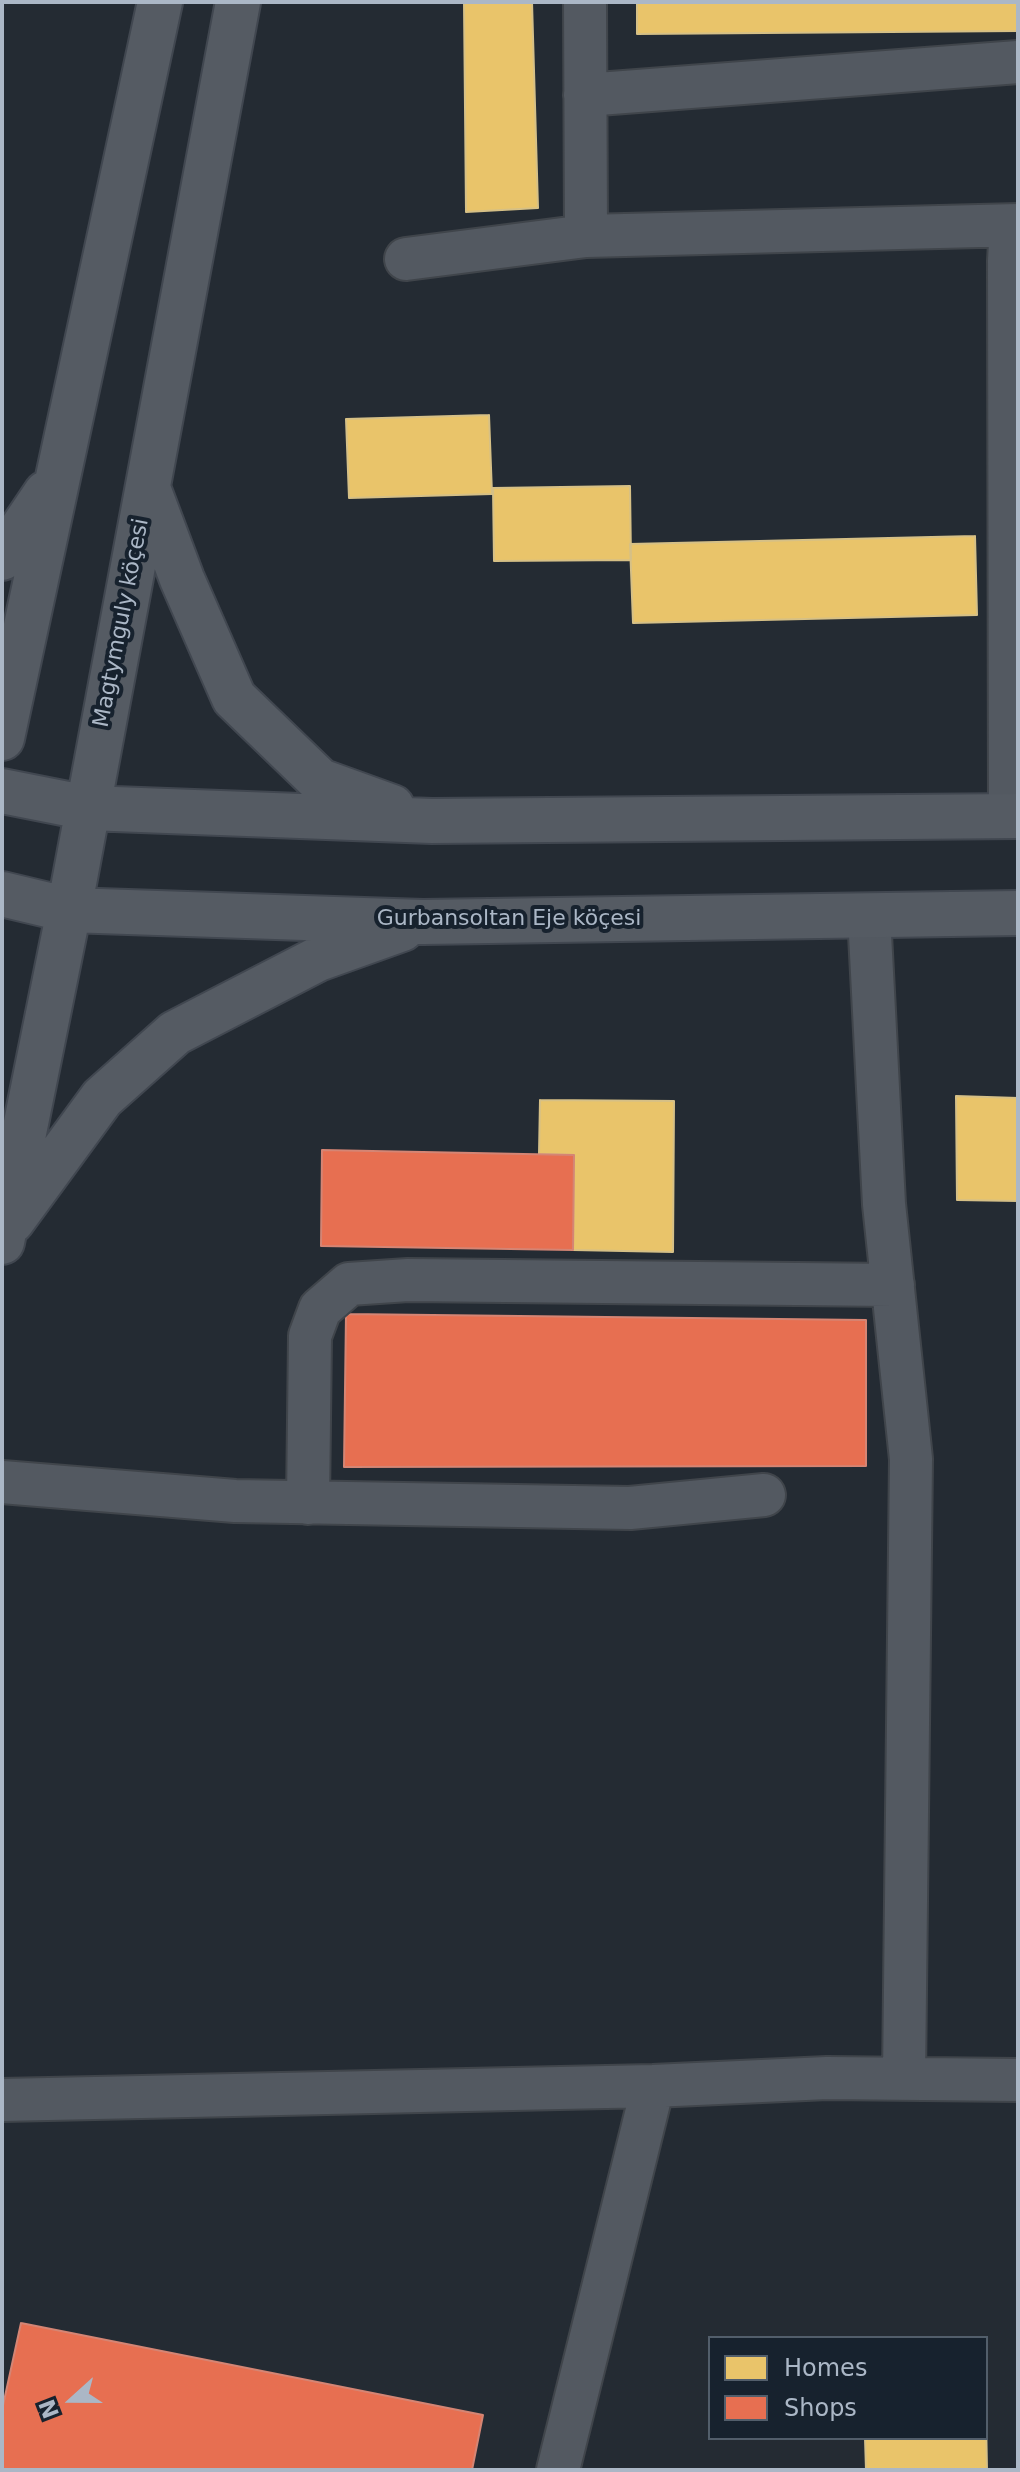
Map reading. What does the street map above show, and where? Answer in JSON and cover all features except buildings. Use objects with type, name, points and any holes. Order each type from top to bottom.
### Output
[{"type":"main road","points":[[2,738],[160,2]]},
{"type":"main road","name":"Magtymguly köçesi","points":[[3,1237],[69,910],[238,2]]},
{"type":"main road","points":[[2,558],[59,475]]},
{"type":"main road","points":[[148,486],[182,579],[234,698],[320,781],[432,821]]},
{"type":"main road","points":[[2,791],[88,808],[432,821],[1014,816]]},
{"type":"main road","name":"Gurbansoltan Eje köçesi","points":[[2,894],[69,910],[423,922],[1018,913]]},
{"type":"main road","points":[[3,1237],[102,1098],[175,1033],[318,959],[423,922]]},
{"type":"street","points":[[585,2],[586,236]]},
{"type":"street","points":[[585,95],[1018,62]]},
{"type":"street","points":[[406,259],[586,236],[1018,226],[1010,243],[1009,261],[1014,816]]},
{"type":"street","points":[[869,915],[884,1204],[911,1459],[904,2078]]},
{"type":"street","points":[[308,1503],[310,1336],[320,1309],[349,1284],[408,1280],[893,1285]]},
{"type":"street","points":[[2,1482],[235,1501],[308,1503],[630,1508],[764,1495]]},
{"type":"street","points":[[2,2100],[904,2078],[1018,2080]]},
{"type":"street","points":[[558,2470],[653,2086]]}]
